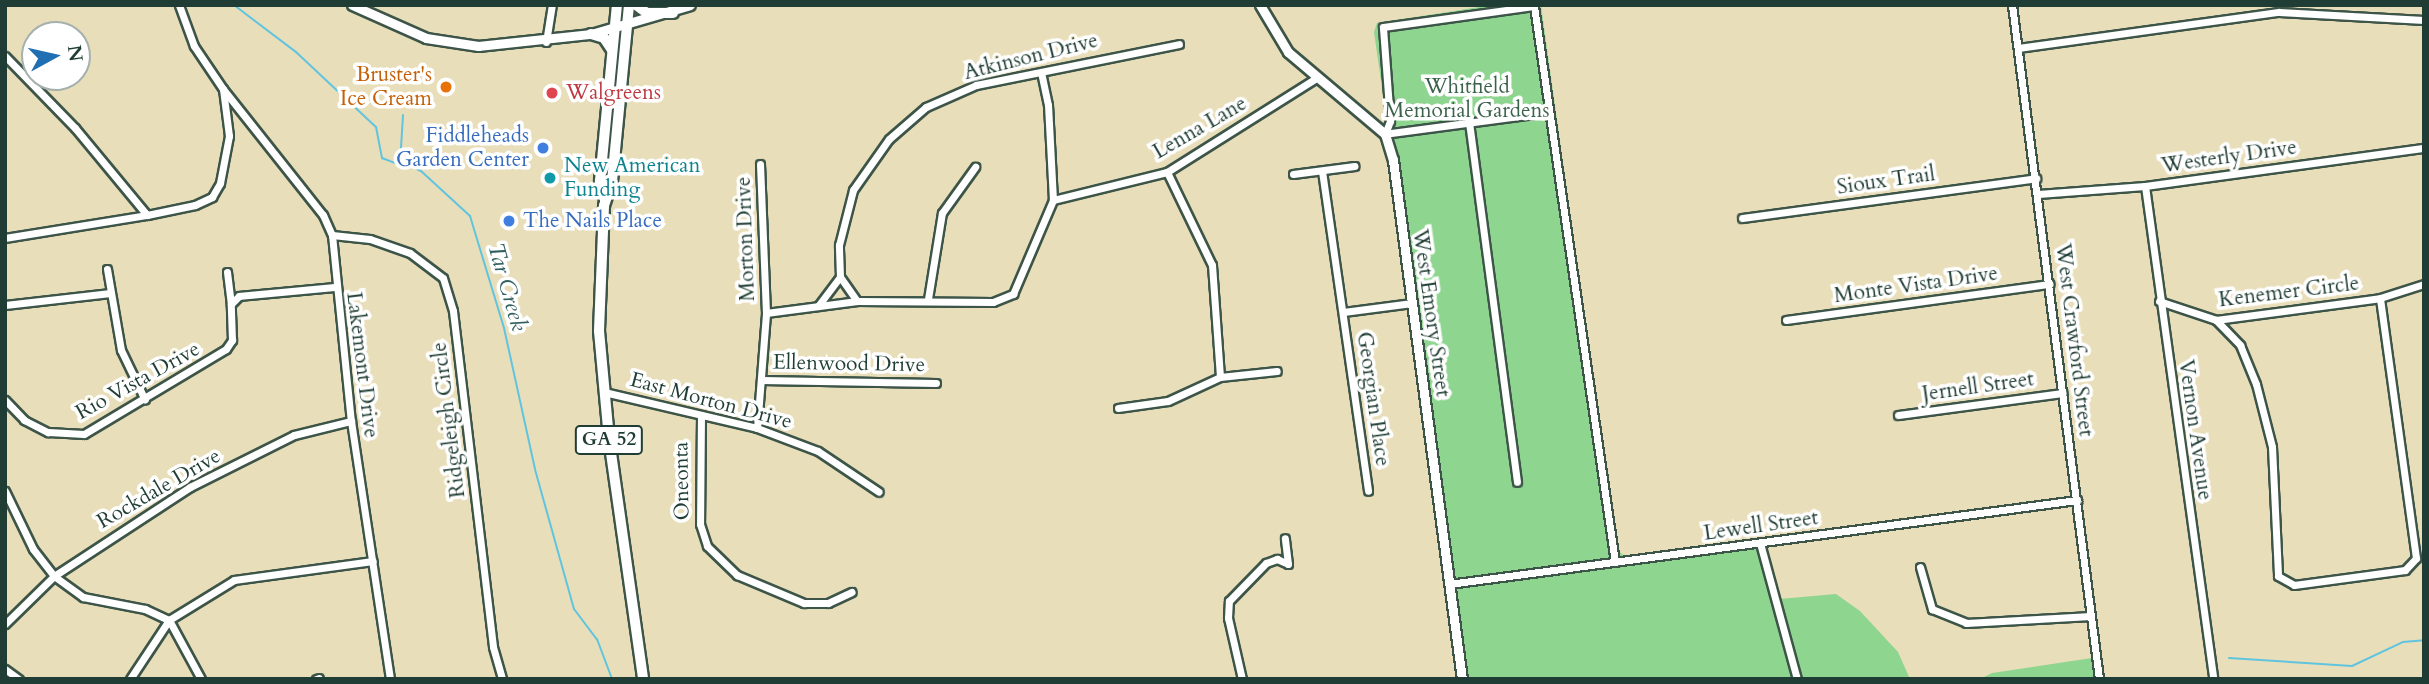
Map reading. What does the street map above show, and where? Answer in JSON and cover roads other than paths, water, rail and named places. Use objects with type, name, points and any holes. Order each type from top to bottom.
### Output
[{"type":"main road","name":"GA 52","points":[[605,200],[600,181],[617,5]]},
{"type":"main road","name":"GA 52","points":[[629,5],[612,181],[605,200],[599,299],[603,392],[643,679]]},
{"type":"main road","points":[[636,5],[647,13],[673,13]]},
{"type":"main road","points":[[591,34],[604,38],[613,52]]},
{"type":"street","name":"Lakemont Drive","points":[[179,5],[194,46],[223,89],[323,215],[331,234],[334,286],[351,421],[390,679]]},
{"type":"street","points":[[352,5],[426,38],[478,46],[546,42],[591,34],[673,13],[690,5]]},
{"type":"street","points":[[546,42],[552,5]]},
{"type":"street","points":[[1260,5],[1288,52],[1385,134],[1549,112]]},
{"type":"street","name":"West Crawford Street","points":[[2012,5],[2099,679]]},
{"type":"street","points":[[1385,134],[1390,121],[1383,27],[1534,6],[1615,562]]},
{"type":"street","points":[[2018,48],[2279,12],[2424,20]]},
{"type":"street","name":"Atkinson Drive","points":[[839,277],[839,245],[853,190],[889,139],[926,107],[976,85],[1041,74],[1124,51],[1179,44]]},
{"type":"street","points":[[5,56],[47,97],[147,215]]},
{"type":"street","points":[[766,313],[858,301],[928,299],[993,302],[1013,294],[1053,200],[1048,105],[1041,74]]},
{"type":"street","name":"Lenna Lane","points":[[1053,200],[1167,172],[1316,78]]},
{"type":"street","points":[[5,238],[147,215],[212,197],[220,183],[229,136],[223,89]]},
{"type":"street","points":[[1469,122],[1517,482]]},
{"type":"street","name":"West Emory Street","points":[[1385,134],[1412,303],[1462,679]]},
{"type":"street","name":"Westerly Drive","points":[[2038,194],[2145,186],[2424,148]]},
{"type":"street","name":"Morton Drive","points":[[757,428],[766,313],[760,164]]},
{"type":"street","points":[[1293,174],[1354,166]]},
{"type":"street","points":[[928,299],[942,213],[975,167]]},
{"type":"street","name":"Georgian Place","points":[[1322,171],[1368,491]]},
{"type":"street","points":[[1167,172],[1212,265],[1220,377]]},
{"type":"street","name":"Sioux Trail","points":[[1742,218],[2036,178]]},
{"type":"street","name":"Vernon Avenue","points":[[2145,186],[2213,679]]},
{"type":"street","name":"Ridgeleigh Circle","points":[[331,234],[370,239],[410,253],[443,278],[453,311],[493,647],[502,679]]},
{"type":"street","points":[[107,269],[121,350],[145,400]]},
{"type":"street","points":[[227,272],[231,304]]},
{"type":"street","points":[[818,306],[839,277],[858,301]]},
{"type":"street","name":"Monte Vista Drive","points":[[1786,320],[2050,284]]},
{"type":"street","name":"Kenemer Circle","points":[[2159,301],[2216,320],[2380,298],[2424,284]]},
{"type":"street","points":[[231,304],[239,296],[334,286]]},
{"type":"street","points":[[5,305],[110,293]]},
{"type":"street","points":[[2216,320],[2239,345],[2260,397],[2272,447],[2278,576],[2294,585],[2406,570],[2416,558],[2380,298]]},
{"type":"street","name":"Georgian Place","points":[[1343,312],[1412,303]]},
{"type":"street","name":"Rio Vista Drive","points":[[5,400],[24,420],[48,432],[71,436],[84,434],[145,400],[226,349],[232,340],[231,304]]},
{"type":"street","points":[[1118,408],[1168,401],[1220,377],[1277,371]]},
{"type":"street","name":"Ellenwood Drive","points":[[761,380],[936,383]]},
{"type":"street","name":"East Morton Drive","points":[[603,392],[757,428],[818,451],[879,492]]},
{"type":"street","name":"Jernell Street","points":[[1898,415],[2063,393]]},
{"type":"street","name":"Oneonta","points":[[701,415],[700,524],[707,546],[737,575],[804,603],[828,603],[852,592]]},
{"type":"street","name":"Rockdale Drive","points":[[5,624],[54,576],[190,487],[293,435],[351,421]]},
{"type":"street","points":[[5,491],[33,549],[54,576],[83,597],[145,609],[169,620],[201,679]]},
{"type":"street","name":"Lewell Street","points":[[1449,584],[2077,500]]},
{"type":"street","points":[[1242,679],[1228,618],[1229,601],[1265,563],[1277,559],[1288,564],[1284,538]]},
{"type":"street","points":[[1760,543],[1797,679]]},
{"type":"street","points":[[131,679],[169,620],[234,580],[373,561]]},
{"type":"street","points":[[1920,567],[1932,609],[1966,623],[2091,616]]},
{"type":"street","points":[[5,669],[14,678]]},
{"type":"waterway","name":"Tar Creek","points":[[234,5],[296,52],[376,127],[382,158],[400,165],[403,162],[421,171],[470,216],[504,328],[536,473],[574,609],[597,639],[612,679]]},
{"type":"waterway","points":[[400,164],[403,115]]},
{"type":"waterway","points":[[2229,658],[2352,666],[2403,642],[2424,640]]},
{"type":"place","name":"Bruster's Ice Cream","points":[[446,87]]},
{"type":"place","name":"Walgreens","points":[[552,93]]},
{"type":"place","name":"Fiddleheads Garden Center","points":[[543,148]]},
{"type":"place","name":"New American Funding","points":[[550,178]]},
{"type":"place","name":"The Nails Place","points":[[509,221]]},
{"type":"park label","name":"Whitfield Memorial Gardens","points":[[1467,99]]}]
